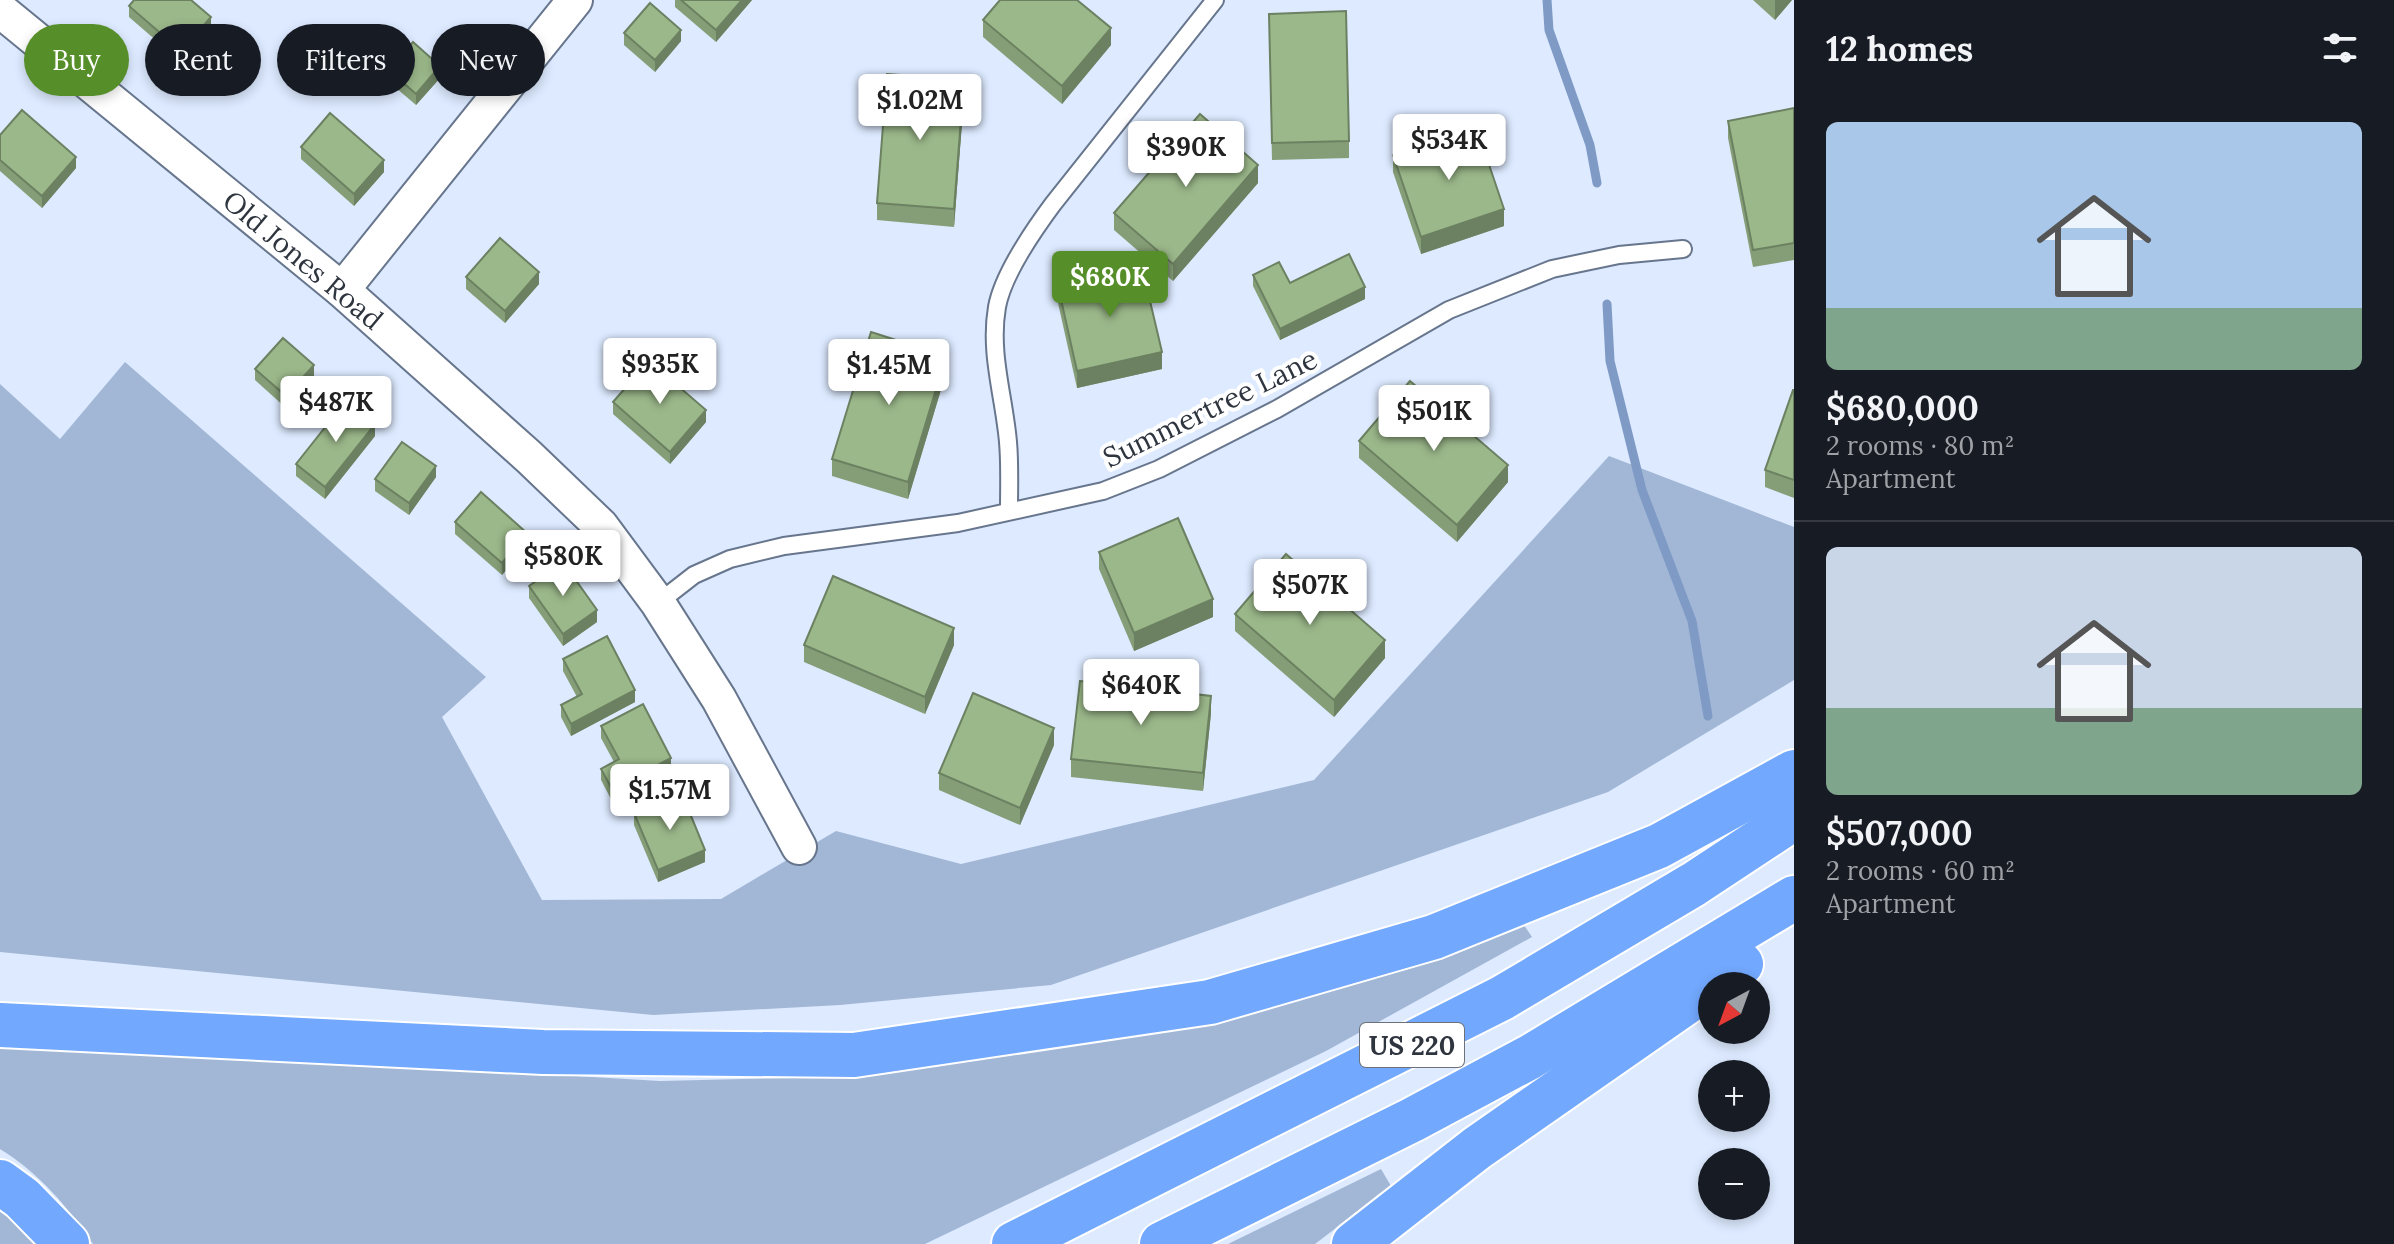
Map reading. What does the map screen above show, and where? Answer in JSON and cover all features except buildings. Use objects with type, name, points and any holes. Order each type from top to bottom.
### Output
[{"type":"highway","points":[[0,1025],[543,1052],[854,1055],[1210,1002],[1434,937],[1659,846],[1794,772]]},
{"type":"highway","name":"US 220","points":[[1014,1244],[1502,998],[1694,884],[1794,818]]},
{"type":"highway","name":"US 220","points":[[1162,1244],[1412,1120],[1530,1057],[1794,898]]},
{"type":"highway","points":[[1354,1244],[1477,1148],[1753,956],[1794,908]]},
{"type":"highway","points":[[0,1182],[22,1198],[67,1244]]},
{"type":"street","points":[[342,290],[575,0]]},
{"type":"street","name":"Old Jones Road","points":[[0,10],[342,290],[529,457],[601,526],[658,603],[719,699],[799,847]]},
{"type":"lane","points":[[1009,510],[1008,442],[993,342],[998,303],[1010,273],[1053,204],[1215,0]]},
{"type":"lane","name":"Summertree Lane","points":[[658,603],[694,575],[730,559],[784,546],[958,523],[1103,491],[1159,469],[1277,409],[1449,310],[1552,269],[1619,255],[1683,249]]},
{"type":"shaded area","points":[[125,362],[486,677],[442,717],[542,900],[721,899],[836,831],[961,864],[1314,780],[1609,456],[1794,527],[1794,680],[1608,792],[1051,985],[840,1005],[653,1015],[0,952],[0,384],[60,439]]},
{"type":"shaded area","points":[[1522,922],[1532,937],[1326,1051],[925,1244],[93,1244],[52,1192],[27,1168],[0,1149],[0,1042],[660,1081],[835,1077],[1111,1039],[1296,995]]},
{"type":"shaded area","points":[[1381,1169],[1391,1186],[1315,1244],[1228,1244]]},
{"type":"shaded area","points":[[0,1205],[40,1244],[0,1244]]},
{"type":"waterway","points":[[1547,0],[1549,30],[1590,145],[1597,183]]},
{"type":"waterway","points":[[1607,304],[1610,361],[1642,490],[1692,621],[1708,716]]}]
